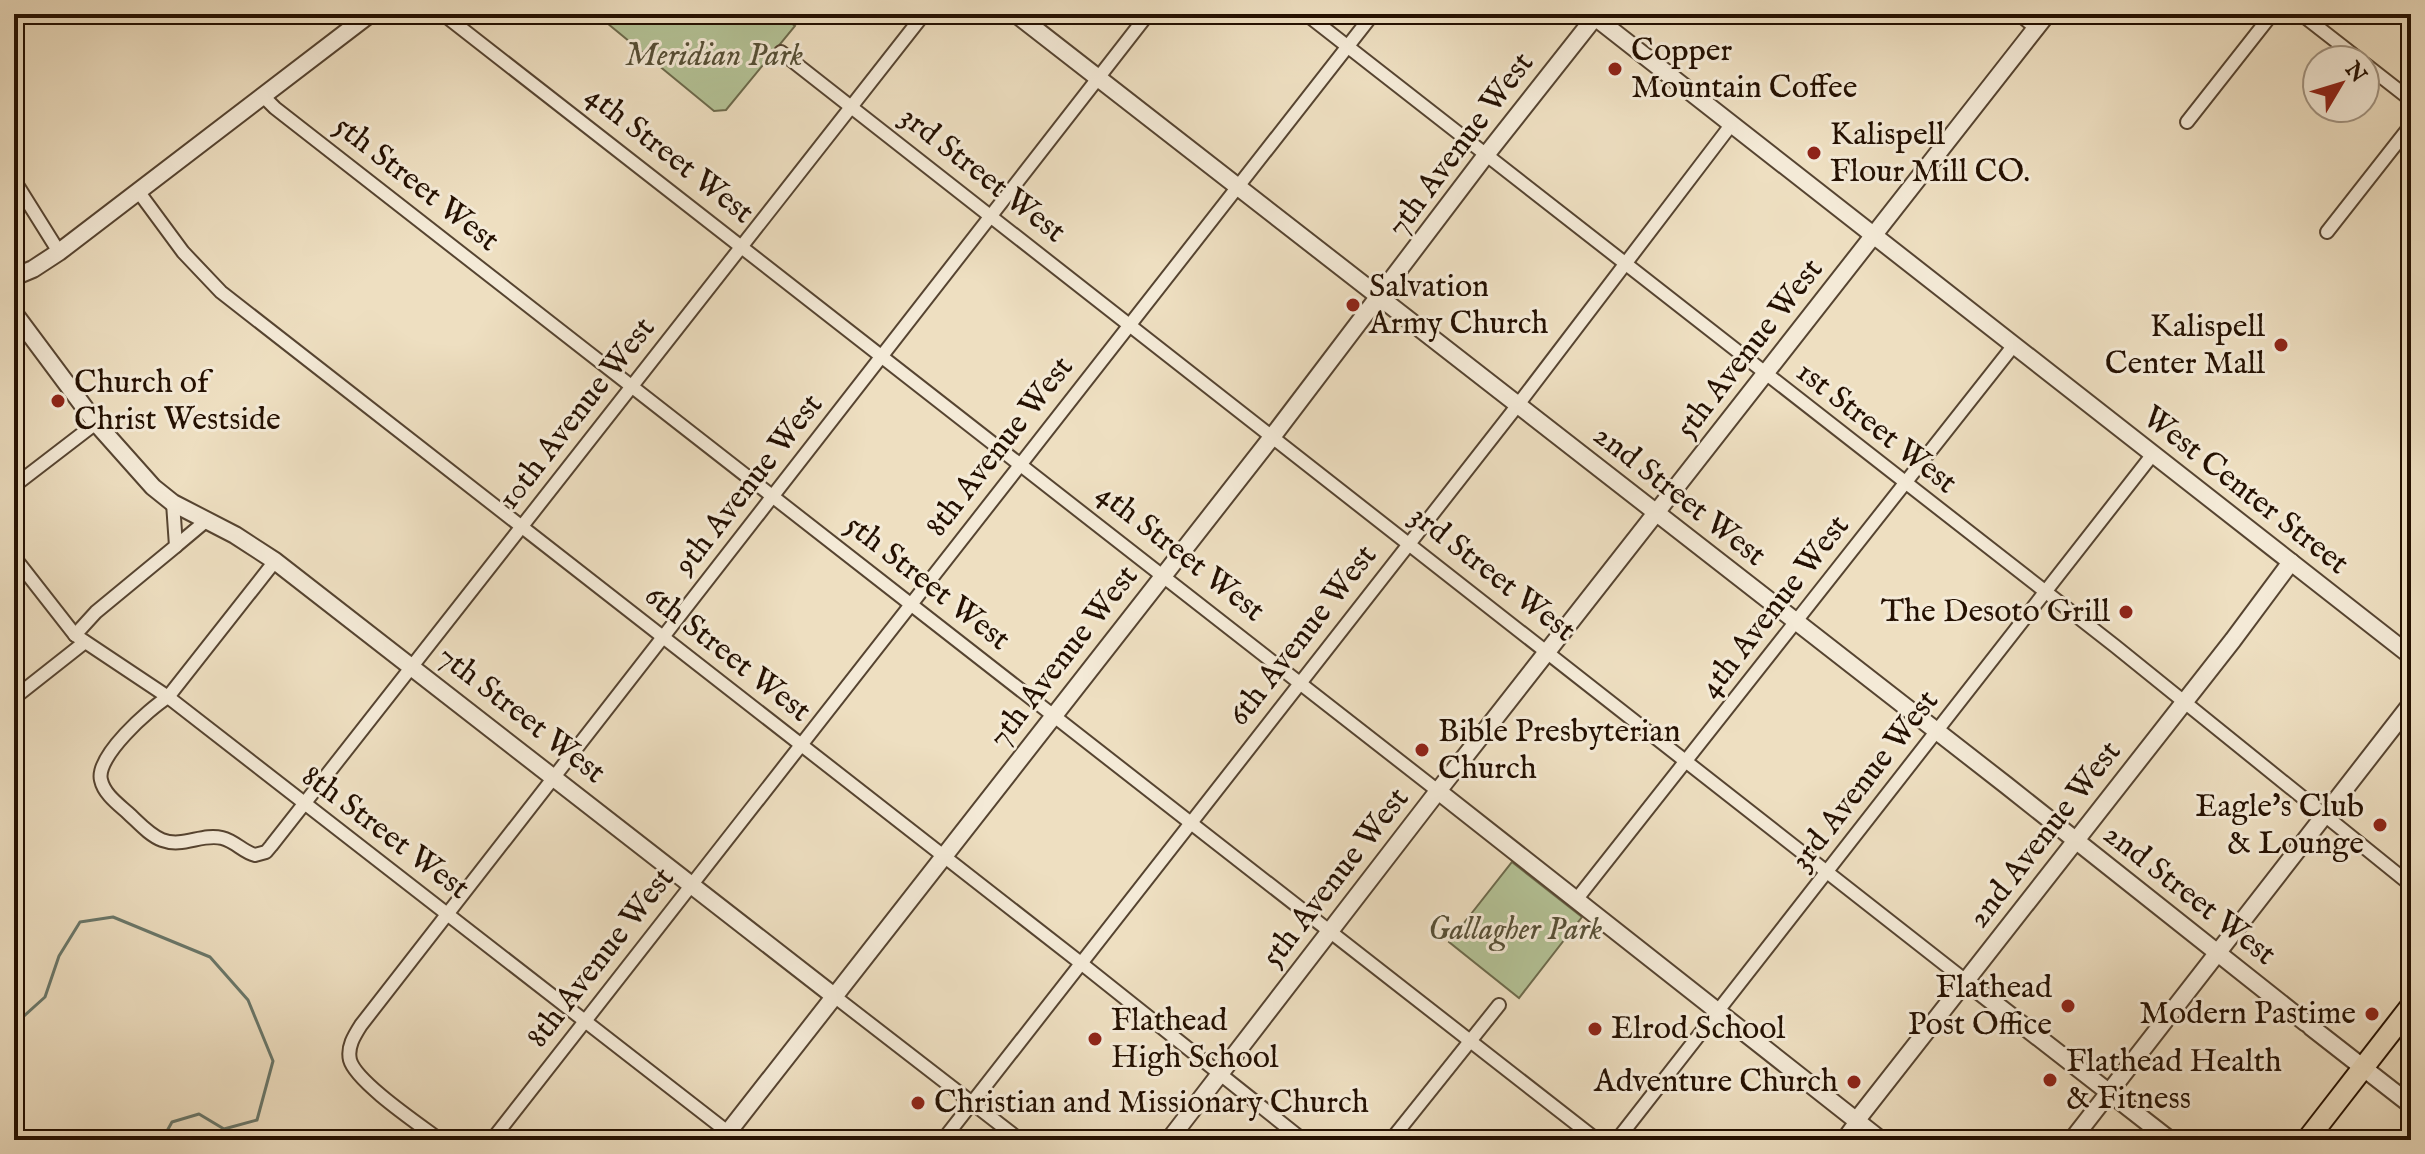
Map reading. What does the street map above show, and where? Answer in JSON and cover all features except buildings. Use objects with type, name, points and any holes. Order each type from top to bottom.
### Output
[{"type":"main road","points":[[2307,1140],[2411,1006]]},
{"type":"street","points":[[14,277],[59,252],[370,14]]},
{"type":"street","name":"4th Street West","points":[[443,14],[1300,682],[1881,1140]]},
{"type":"street","name":"10th Avenue West","points":[[168,697],[155,705],[105,758],[100,771],[104,789],[144,828],[163,841],[185,843],[223,838],[255,855],[266,852],[924,14]]},
{"type":"street","name":"2nd Street West","points":[[1016,14],[1937,731],[2411,1105]]},
{"type":"street","name":"9th Avenue West","points":[[440,1140],[355,1071],[350,1059],[350,1043],[361,1025],[1148,14]]},
{"type":"street","name":"1st Street West","points":[[1306,14],[2046,592],[2326,813],[2411,885]]},
{"type":"street","name":"8th Avenue West","points":[[492,1140],[1373,14]]},
{"type":"street","points":[[2019,14],[2042,21]]},
{"type":"street","points":[[2187,122],[2272,14]]},
{"type":"street","points":[[2301,14],[2339,44]]},
{"type":"street","name":"West Center Street","points":[[1593,15],[2411,656]]},
{"type":"street","name":"7th Avenue West","points":[[729,1138],[834,996],[1272,437],[1593,15]]},
{"type":"street","name":"5th Avenue West","points":[[1169,1140],[1438,791],[2042,21]]},
{"type":"street","name":"3rd Street West","points":[[781,52],[2170,1140]]},
{"type":"street","points":[[2381,77],[2411,100]]},
{"type":"street","name":"5th Street West","points":[[263,96],[1597,1140]]},
{"type":"street","name":"6th Avenue West","points":[[943,1140],[1517,406],[1731,125]]},
{"type":"street","points":[[2327,232],[2411,125]]},
{"type":"street","points":[[14,180],[59,252]]},
{"type":"street","name":"6th Street West","points":[[138,191],[183,252],[221,292],[1303,1140]]},
{"type":"street","name":"7th Street West","points":[[14,313],[135,470],[173,503],[275,561],[1020,1140]]},
{"type":"street","name":"4th Avenue West","points":[[1576,900],[2014,345]]},
{"type":"street","points":[[14,486],[96,423]]},
{"type":"street","name":"3rd Avenue West","points":[[1617,1140],[2153,454]]},
{"type":"street","points":[[173,503],[176,546]]},
{"type":"street","points":[[14,698],[80,639],[96,612],[207,520]]},
{"type":"street","name":"8th Street West","points":[[14,557],[80,639],[168,697],[450,914],[729,1138]]},
{"type":"street","points":[[168,697],[275,561]]},
{"type":"street","name":"2nd Avenue West","points":[[1842,1140],[2291,562]]},
{"type":"street","points":[[2072,1140],[2411,704]]},
{"type":"street","points":[[1391,1140],[1499,1005]]},
{"type":"green space","name":"Meridian Park","points":[[596,14],[780,14],[795,26],[726,110],[714,111]]},
{"type":"green space","name":"Gallagher Park","points":[[1512,862],[1582,917],[1519,998],[1449,942]]},
{"type":"waterway","points":[[14,1025],[45,997],[59,956],[80,922],[113,917],[210,957],[248,1000],[273,1061],[257,1120],[224,1129],[199,1114],[172,1122],[162,1140]]},
{"type":"place","name":"Copper Mountain Coffee","points":[[1615,69]]},
{"type":"place","name":"Kalispell Flour Mill CO.","points":[[1814,153]]},
{"type":"place","name":"Salvation Army Church","points":[[1353,305]]},
{"type":"place","name":"Kalispell Center Mall","points":[[2281,345]]},
{"type":"place","name":"Church of Christ Westside","points":[[58,401]]},
{"type":"place","name":"The Desoto Grill","points":[[2126,612]]},
{"type":"place","name":"Bible Presbyterian Church","points":[[1422,750]]},
{"type":"place","name":"Eagle's Club & Lounge","points":[[2380,825]]},
{"type":"place","name":"Flathead Post Office","points":[[2068,1006]]},
{"type":"place","name":"Modern Pastime","points":[[2372,1014]]},
{"type":"place","name":"Elrod School","points":[[1595,1029]]},
{"type":"place","name":"Flathead High School","points":[[1095,1039]]},
{"type":"place","name":"Flathead Health & Fitness","points":[[2050,1080]]},
{"type":"place","name":"Adventure Church","points":[[1854,1082]]},
{"type":"place","name":"Christian and Missionary Church","points":[[918,1103]]}]
